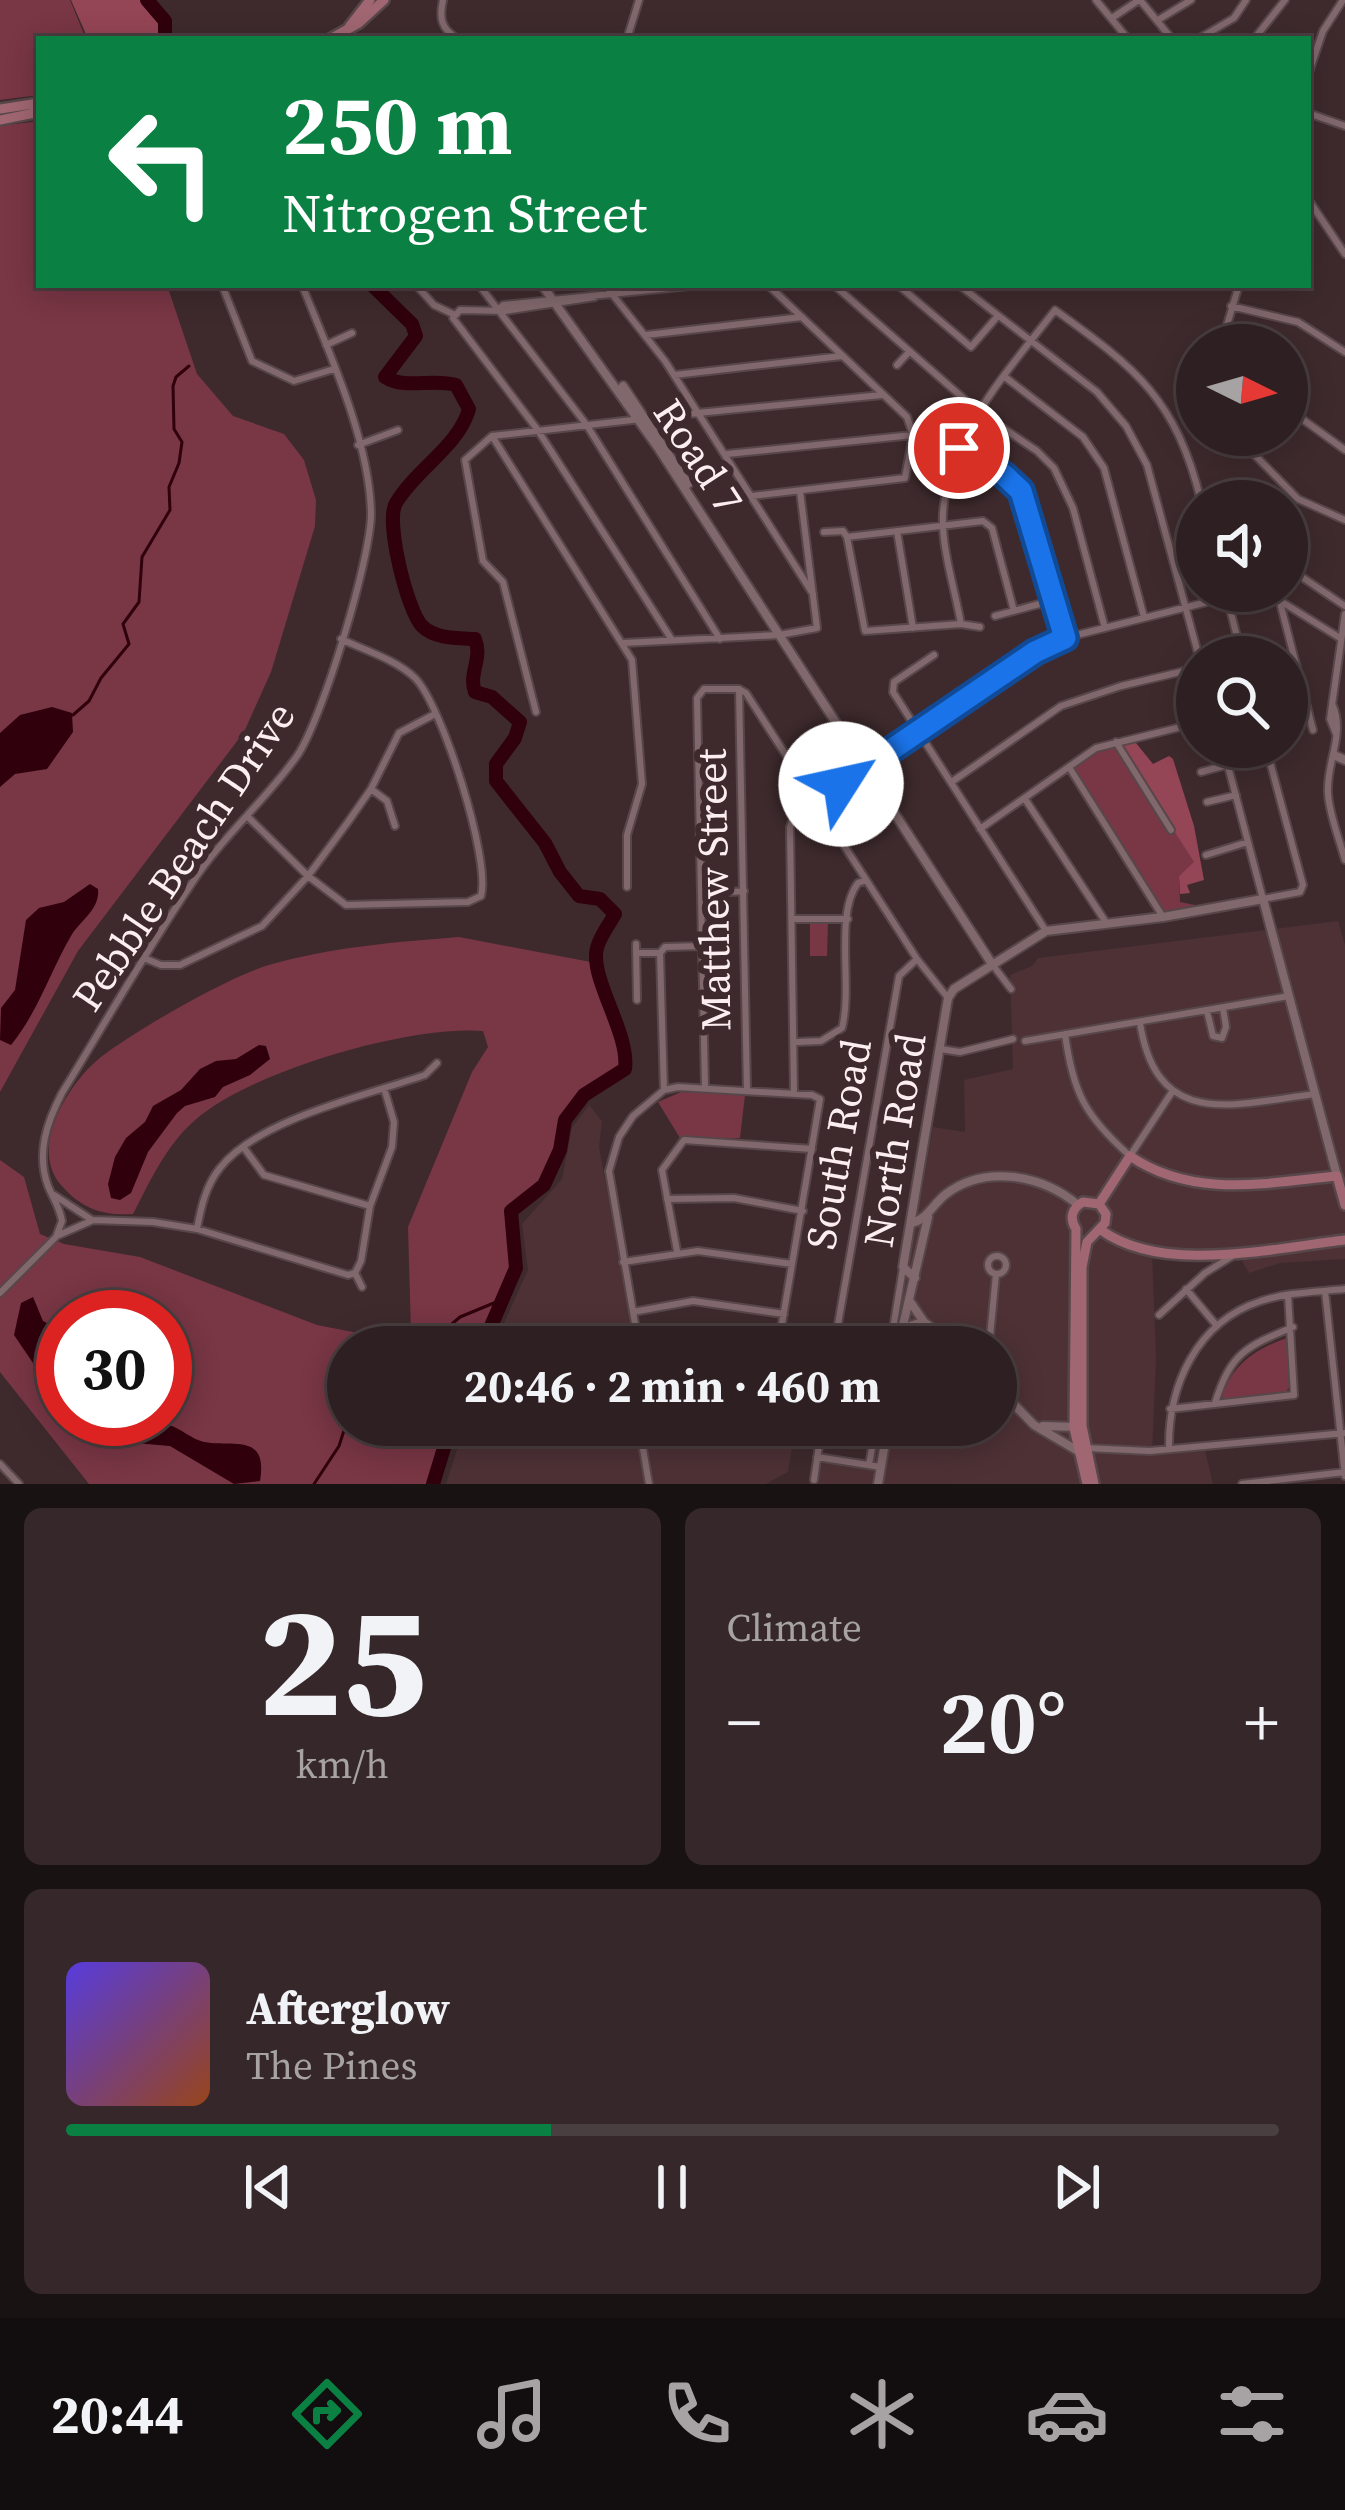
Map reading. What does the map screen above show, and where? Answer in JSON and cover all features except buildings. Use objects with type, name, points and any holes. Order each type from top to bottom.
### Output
[{"type":"main road","points":[[349,26],[370,0]]},
{"type":"main road","points":[[334,36],[374,12],[384,0]]},
{"type":"main road","points":[[0,109],[36,103]]},
{"type":"main road","points":[[0,120],[36,113]]},
{"type":"main road","points":[[1099,1204],[1130,1156],[1148,1168],[1196,1184],[1337,1176],[1345,1205]]},
{"type":"main road","points":[[1078,1427],[1082,1268],[1106,1219],[1099,1204],[1088,1201],[1078,1204],[1072,1219],[1076,1229],[1078,1427],[1090,1484]]},
{"type":"main road","points":[[1076,1229],[1152,1252],[1237,1252],[1345,1240]]},
{"type":"street","points":[[443,0],[439,16],[454,36]]},
{"type":"street","points":[[628,36],[639,0]]},
{"type":"street","points":[[1096,0],[1125,36]]},
{"type":"street","points":[[1111,19],[1140,0],[1170,36]]},
{"type":"street","points":[[1157,21],[1191,0]]},
{"type":"street","points":[[1203,36],[1234,18],[1246,0]]},
{"type":"street","points":[[1256,36],[1285,0]]},
{"type":"street","points":[[1311,66],[1323,31],[1342,6]]},
{"type":"street","points":[[1311,114],[1345,126]]},
{"type":"street","points":[[1311,203],[1345,254]]},
{"type":"street","points":[[223,288],[252,361],[294,381],[334,369]]},
{"type":"street","name":"Pebble Beach Drive","points":[[56,1237],[62,1214],[51,1192],[43,1150],[51,1114],[144,958],[217,848],[248,817],[308,739],[341,639],[370,527],[369,491],[334,369],[303,288]]},
{"type":"street","points":[[419,288],[434,305],[453,314],[537,429],[672,640]]},
{"type":"street","points":[[482,288],[586,424],[719,639]]},
{"type":"street","name":"Road 7","points":[[547,288],[642,419],[1011,989]]},
{"type":"street","points":[[607,288],[674,375],[813,594]]},
{"type":"street","points":[[453,314],[676,288]]},
{"type":"street","points":[[752,496],[905,478],[914,435],[912,423],[771,288]]},
{"type":"street","points":[[838,288],[979,412],[1037,451],[1065,485],[1105,628]]},
{"type":"street","points":[[845,295],[851,288]]},
{"type":"street","points":[[901,288],[970,347],[996,317]]},
{"type":"street","points":[[962,288],[1097,392],[1126,426],[1147,465],[1176,571]]},
{"type":"street","points":[[1226,324],[1238,288]]},
{"type":"street","points":[[1231,306],[1298,322],[1345,352]]},
{"type":"street","points":[[961,624],[944,525],[945,501],[959,448],[979,412],[1055,310],[1121,358],[1149,386],[1181,435],[1195,480]]},
{"type":"street","points":[[646,335],[802,317]]},
{"type":"street","points":[[326,345],[352,333]]},
{"type":"street","points":[[897,365],[909,352]]},
{"type":"street","points":[[674,375],[842,356]]},
{"type":"street","points":[[1005,377],[1082,437],[1104,468],[1144,618]]},
{"type":"street","points":[[677,415],[882,395]]},
{"type":"street","points":[[536,712],[503,583],[483,561],[464,460],[492,436],[642,419]]},
{"type":"street","points":[[1308,423],[1345,450]]},
{"type":"street","points":[[358,446],[398,430]]},
{"type":"street","points":[[727,454],[914,435]]},
{"type":"street","points":[[492,436],[632,660],[642,784],[627,835],[627,887]]},
{"type":"street","points":[[959,448],[1021,491],[1065,638]]},
{"type":"street","points":[[1256,456],[1298,499],[1345,520]]},
{"type":"street","points":[[623,643],[781,635],[817,628],[800,491]]},
{"type":"street","points":[[847,536],[978,520],[992,528],[1014,611]]},
{"type":"street","points":[[824,532],[843,531],[847,536],[865,631],[961,624],[980,627]]},
{"type":"street","points":[[897,531],[913,628]]},
{"type":"street","points":[[1308,583],[1345,610],[1330,719],[1340,758],[1328,787],[1345,860]]},
{"type":"street","points":[[995,616],[1054,599]]},
{"type":"street","points":[[794,1094],[791,820],[1035,652],[1065,638],[1176,610]]},
{"type":"street","points":[[1283,612],[1313,730]]},
{"type":"street","points":[[1297,612],[1340,638]]},
{"type":"street","points":[[1287,627],[1307,618]]},
{"type":"street","points":[[248,817],[338,901],[358,907],[468,902],[481,896],[483,880],[466,801],[435,714],[411,674],[341,639]]},
{"type":"street","points":[[934,655],[892,686],[1046,931],[1163,917],[1300,892],[1303,885],[1272,768]]},
{"type":"street","points":[[952,782],[1061,706],[1176,673]]},
{"type":"street","points":[[705,1087],[697,698],[704,689],[746,693],[916,958],[948,998]]},
{"type":"street","name":"Matthew Street","points":[[739,689],[747,1090]]},
{"type":"street","points":[[144,958],[180,965],[250,935],[271,918],[371,789],[399,733],[435,714]]},
{"type":"street","points":[[980,829],[1096,748],[1176,728]]},
{"type":"street","points":[[1116,742],[1171,830]]},
{"type":"street","points":[[1068,766],[1163,917]]},
{"type":"street","points":[[1201,772],[1207,768]]},
{"type":"street","points":[[1229,768],[1337,1176]]},
{"type":"street","points":[[371,789],[387,801],[395,826]]},
{"type":"street","points":[[1207,802],[1236,795]]},
{"type":"street","points":[[1025,799],[1107,924]]},
{"type":"street","points":[[1206,855],[1248,842]]},
{"type":"street","points":[[796,1042],[821,1041],[842,1028],[852,890],[866,880]]},
{"type":"street","points":[[702,894],[745,891]]},
{"type":"street","points":[[792,919],[848,919]]},
{"type":"street","name":"North Road","points":[[899,1326],[903,1267],[948,998],[954,989],[1046,931]]},
{"type":"street","points":[[664,1090],[660,953],[664,947],[702,946]]},
{"type":"street","points":[[637,1000],[636,948],[660,953]]},
{"type":"street","name":"South Road","points":[[837,1326],[899,976],[916,958]]},
{"type":"street","points":[[1025,1041],[1289,996]]},
{"type":"street","points":[[1207,1011],[1213,1036],[1222,1038],[1226,1027],[1223,1008]]},
{"type":"street","points":[[1140,1023],[1149,1062],[1172,1092],[1188,1101],[1215,1105],[1316,1094]]},
{"type":"street","points":[[1065,1034],[1071,1076],[1083,1106],[1130,1156],[1172,1092]]},
{"type":"street","points":[[940,1049],[959,1052],[1013,1039]]},
{"type":"street","points":[[197,1229],[215,1174],[244,1148],[324,1108],[425,1075],[437,1063]]},
{"type":"street","points":[[635,1326],[609,1160],[633,1116],[664,1090],[705,1087],[820,1100],[782,1326]]},
{"type":"street","points":[[0,1293],[56,1237],[92,1220],[197,1229],[348,1275],[355,1273],[370,1206],[392,1147],[394,1122],[384,1088]]},
{"type":"street","points":[[677,1252],[662,1170],[684,1140],[813,1149]]},
{"type":"street","points":[[244,1148],[259,1172],[269,1178],[370,1206]]},
{"type":"street","points":[[911,1223],[921,1221],[953,1189],[1002,1176],[1044,1184],[1078,1204]]},
{"type":"street","points":[[51,1192],[92,1220]]},
{"type":"street","points":[[667,1198],[734,1198],[803,1211]]},
{"type":"street","points":[[902,1326],[930,1209]]},
{"type":"street","points":[[623,1262],[677,1252],[722,1252],[793,1264]]},
{"type":"street","points":[[1160,1315],[1186,1289],[1237,1252]]},
{"type":"street","points":[[903,1267],[915,1278]]},
{"type":"street","points":[[355,1273],[362,1287]]},
{"type":"street","points":[[991,1326],[996,1274]]},
{"type":"street","points":[[1186,1289],[1217,1326]]},
{"type":"street","points":[[1169,1450],[1170,1409],[1189,1360],[1217,1326],[1246,1306],[1288,1294],[1345,1289]]},
{"type":"street","points":[[1242,1484],[1345,1474],[1341,1392],[1325,1291]]},
{"type":"street","points":[[1170,1409],[1294,1395],[1288,1294]]},
{"type":"street","points":[[632,1312],[694,1301],[784,1314]]},
{"type":"street","points":[[911,1302],[929,1326]]},
{"type":"street","points":[[910,1326],[924,1322]]},
{"type":"street","points":[[1214,1405],[1226,1368],[1238,1354],[1293,1327]]},
{"type":"street","points":[[1017,1408],[1030,1422],[1082,1449],[1169,1450],[1342,1433]]},
{"type":"street","points":[[1030,1422],[1049,1428],[1078,1427]]},
{"type":"street","points":[[643,1446],[649,1484]]},
{"type":"street","points":[[814,1480],[819,1446]]},
{"type":"street","points":[[869,1465],[872,1446]]},
{"type":"street","points":[[878,1484],[884,1446]]},
{"type":"street","points":[[817,1457],[881,1467]]},
{"type":"street","points":[[0,1464],[19,1484]]},
{"type":"street","points":[[3,1484],[11,1476]]},
{"type":"shaded area","points":[[0,0],[70,0],[85,36],[36,36],[36,95],[0,100]]},
{"type":"shaded area","points":[[71,0],[154,0],[169,19],[171,36],[87,36]]},
{"type":"shaded area","points":[[36,121],[36,288],[168,288],[197,374],[233,416],[284,434],[304,460],[316,500],[315,526],[271,672],[244,732],[78,951],[0,1092],[0,126]]},
{"type":"shaded area","points":[[52,707],[72,713],[73,732],[47,769],[15,774],[0,787],[0,733],[20,715]]},
{"type":"shaded area","points":[[1132,738],[1153,764],[1169,756],[1173,759],[1194,826],[1204,880],[1187,885],[1190,893],[1180,894],[1179,876],[1194,862],[1117,743]]},
{"type":"shaded area","points":[[1117,743],[1195,863],[1179,876],[1180,902],[1210,908],[1164,916],[1069,766]]},
{"type":"shaded area","points":[[90,884],[98,889],[93,909],[71,936],[11,1045],[0,1040],[1,1008],[15,990],[26,920],[39,908],[64,902]]},
{"type":"shaded area","points":[[810,921],[828,922],[827,956],[810,956]]},
{"type":"shaded area","points":[[1338,921],[1345,945],[1345,1236],[1215,1250],[1152,1250],[1156,1359],[1152,1455],[1205,1451],[1213,1484],[817,1484],[820,1462],[872,1469],[876,1446],[1017,1446],[1017,1326],[898,1326],[933,1127],[965,1132],[964,1080],[1013,1069],[1010,975],[1032,966],[1038,958]]},
{"type":"shaded area","points":[[459,937],[596,963],[627,1062],[625,1069],[584,1095],[565,1120],[560,1150],[544,1185],[511,1211],[516,1268],[491,1326],[411,1326],[408,1227],[472,1072],[488,1047],[483,1031],[452,1031],[374,1044],[252,1085],[184,1131],[159,1164],[133,1214],[112,1214],[85,1205],[61,1185],[52,1170],[51,1135],[66,1099],[101,1057],[183,1005],[269,965],[387,943]]},
{"type":"shaded area","points":[[259,1045],[266,1046],[270,1059],[223,1087],[215,1097],[185,1106],[148,1152],[131,1193],[120,1200],[111,1198],[108,1184],[115,1157],[153,1106],[181,1090],[200,1069],[236,1059]]},
{"type":"shaded area","points":[[681,1092],[745,1095],[740,1138],[680,1138],[658,1102]]},
{"type":"shaded area","points":[[589,1105],[602,1121],[599,1147],[632,1326],[503,1326],[528,1270],[522,1224],[562,1179],[572,1128]]},
{"type":"shaded area","points":[[0,1160],[24,1177],[40,1234],[64,1244],[140,1257],[327,1327],[327,1446],[445,1446],[433,1484],[89,1484],[59,1446],[192,1446],[192,1290],[36,1290],[36,1417],[0,1372]]},
{"type":"shaded area","points":[[1345,1246],[1345,1259],[1280,1263],[1249,1273],[1240,1257]]},
{"type":"shaded area","points":[[33,1297],[36,1304],[36,1374],[14,1335],[21,1303]]},
{"type":"shaded area","points":[[1287,1338],[1292,1381],[1286,1393],[1221,1396],[1247,1359]]},
{"type":"shaded area","points":[[192,1437],[254,1449],[259,1455],[260,1481],[234,1484],[170,1446],[192,1446]]},
{"type":"shaded area","points":[[458,1446],[792,1446],[788,1472],[766,1484],[446,1484]]},
{"type":"waterway","points":[[147,0],[165,21],[165,36]]},
{"type":"waterway","points":[[375,288],[412,324],[416,336],[385,377],[402,383],[456,385],[469,409],[456,435],[396,503],[395,546],[410,603],[427,630],[475,639],[475,692],[492,697],[520,722],[496,764],[496,781],[579,896],[600,899],[615,914],[598,944],[596,960],[622,1039],[625,1069],[584,1095],[565,1120],[560,1150],[544,1185],[511,1211],[516,1268],[491,1326]]},
{"type":"waterway","points":[[73,715],[89,701],[129,644],[123,624],[139,602],[142,557],[170,510],[169,487],[182,442],[174,429],[173,386],[189,366]]},
{"type":"waterway","points":[[450,1326],[506,1298]]},
{"type":"waterway","points":[[314,1484],[339,1446]]},
{"type":"waterway","points":[[433,1484],[445,1446]]},
{"type":"route","points":[[841,784],[1035,652],[1065,638],[1021,491],[959,448]]}]
